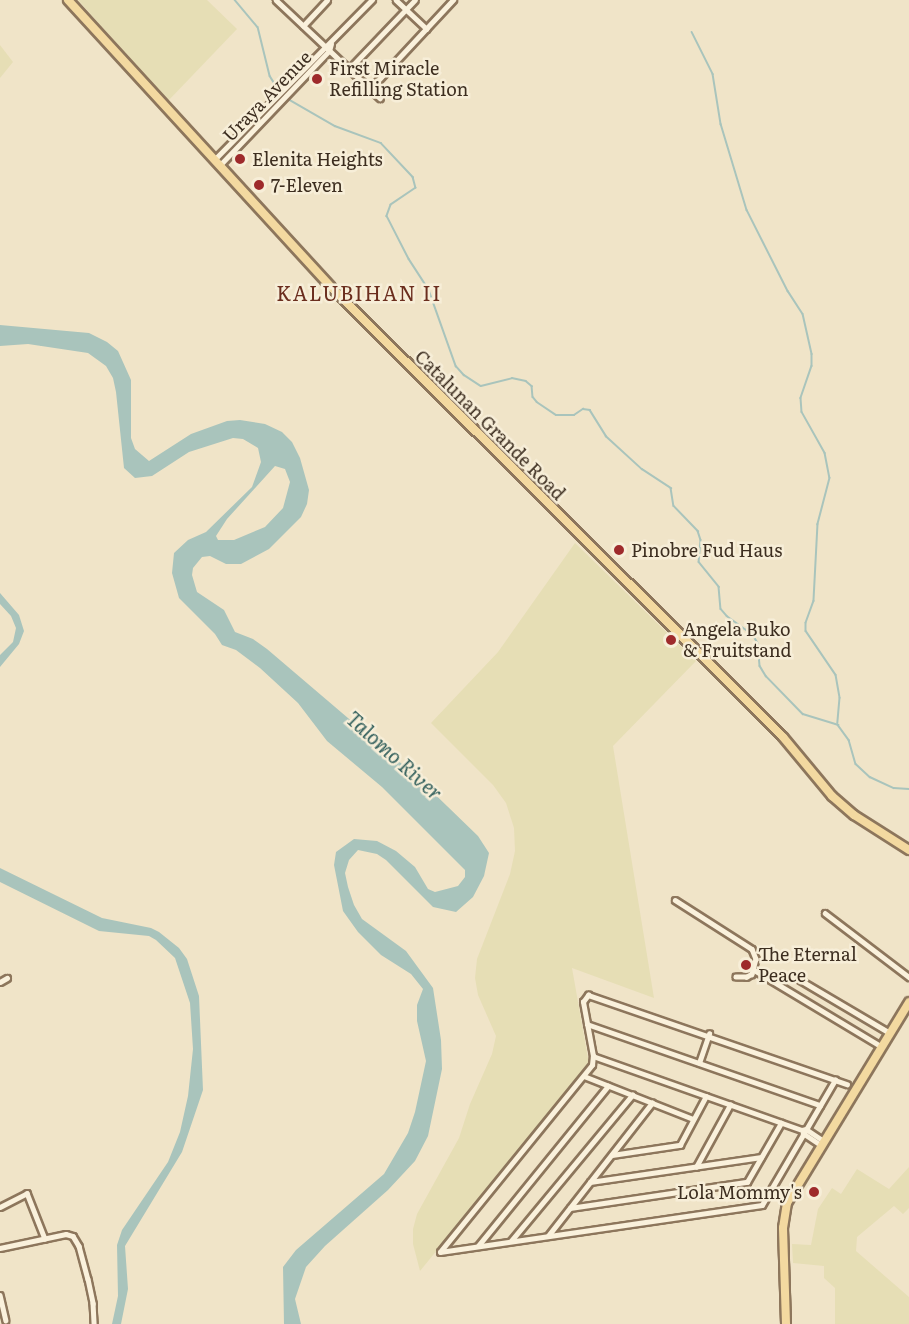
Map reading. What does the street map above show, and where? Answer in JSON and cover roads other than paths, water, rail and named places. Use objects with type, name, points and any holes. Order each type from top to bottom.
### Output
[{"type":"main road","name":"Catalunan Grande Road","points":[[68,0],[216,163],[361,317],[783,736],[832,796],[854,815],[909,850]]},
{"type":"main road","points":[[786,1324],[784,1214],[790,1197],[909,1002]]},
{"type":"street","points":[[276,0],[380,98]]},
{"type":"street","points":[[303,26],[325,2],[318,0]]},
{"type":"street","name":"Uraya Avenue","points":[[216,163],[238,146],[296,86],[372,0]]},
{"type":"street","points":[[396,0],[427,29]]},
{"type":"street","points":[[350,69],[415,0]]},
{"type":"street","points":[[370,89],[453,0]]},
{"type":"street","name":"Uraya Avenue","points":[[216,163],[232,140],[325,46],[331,44]]},
{"type":"street","points":[[291,81],[296,86]]},
{"type":"street","points":[[262,111],[267,116]]},
{"type":"street","points":[[232,140],[238,146]]},
{"type":"street","points":[[675,900],[749,946],[755,954],[754,970],[747,977],[736,977]]},
{"type":"street","points":[[825,913],[909,977]]},
{"type":"street","points":[[754,970],[882,1047]]},
{"type":"street","points":[[0,982],[7,978]]},
{"type":"street","points":[[800,980],[890,1033]]},
{"type":"street","points":[[835,1080],[762,1205],[440,1252],[592,1065],[593,1056],[584,1000],[591,995],[709,1034],[847,1084]]},
{"type":"street","points":[[587,1024],[820,1105]]},
{"type":"street","points":[[699,1063],[709,1034]]},
{"type":"street","points":[[593,1056],[804,1131],[823,1143]]},
{"type":"street","points":[[584,1076],[693,1119]]},
{"type":"street","points":[[478,1246],[608,1086]]},
{"type":"street","points":[[511,1242],[632,1095]]},
{"type":"street","points":[[611,1155],[680,1145],[706,1096]]},
{"type":"street","points":[[548,1236],[652,1103]]},
{"type":"street","points":[[696,1167],[730,1105]]},
{"type":"street","points":[[570,1208],[747,1182],[781,1123]]},
{"type":"street","points":[[590,1182],[761,1157]]},
{"type":"street","points":[[0,1207],[27,1193],[45,1239]]},
{"type":"street","points":[[0,1248],[69,1234],[77,1240],[93,1303],[94,1324]]},
{"type":"street","points":[[0,1295],[6,1320]]},
{"type":"water","points":[[0,325],[89,333],[107,342],[118,351],[131,380],[131,438],[135,449],[149,461],[191,434],[227,421],[240,420],[265,424],[282,432],[292,442],[300,458],[309,490],[307,504],[301,517],[269,549],[241,564],[226,564],[210,556],[202,557],[193,568],[192,575],[197,592],[224,610],[235,632],[253,639],[267,649],[416,776],[478,836],[489,853],[484,876],[473,897],[456,912],[433,907],[386,860],[377,854],[358,850],[349,860],[345,873],[348,887],[362,919],[406,951],[433,988],[441,1040],[442,1069],[428,1136],[415,1161],[388,1190],[325,1246],[306,1267],[295,1299],[301,1324],[284,1324],[283,1267],[296,1250],[384,1174],[408,1133],[426,1061],[417,1021],[417,1005],[423,989],[411,974],[381,955],[358,932],[343,911],[334,865],[336,852],[354,839],[377,841],[396,851],[415,867],[428,889],[435,892],[458,886],[465,877],[465,870],[382,787],[327,741],[298,703],[260,668],[236,650],[222,645],[215,634],[179,598],[172,573],[174,553],[188,540],[206,532],[252,487],[261,462],[258,448],[243,439],[233,438],[189,452],[152,476],[135,478],[124,468],[116,392],[113,378],[106,366],[88,353],[28,344],[0,346]],"holes":[[[275,466],[285,469],[290,482],[283,508],[265,527],[234,540],[218,540],[216,536],[227,519]]]},
{"type":"water","points":[[0,593],[19,615],[24,631],[19,644],[0,667],[0,655],[13,642],[16,628],[11,616],[0,604]]},
{"type":"water","points":[[0,868],[102,918],[151,928],[159,932],[179,948],[187,959],[199,996],[203,1090],[182,1152],[125,1246],[128,1289],[121,1324],[112,1324],[118,1296],[117,1245],[122,1230],[168,1162],[180,1132],[188,1096],[193,1049],[190,1003],[175,958],[156,940],[149,936],[99,931],[0,882]]},
{"type":"waterway","points":[[235,0],[258,27],[270,76],[278,89]]},
{"type":"waterway","points":[[692,32],[713,74],[721,124],[747,210],[788,291],[803,314],[812,354],[812,366],[801,398],[802,412],[825,453],[830,478],[818,524],[814,601],[806,623],[806,631],[836,675],[840,698],[838,723]]},
{"type":"waterway","points":[[288,99],[335,126],[381,143],[413,177],[416,188],[391,205],[387,216],[409,259],[429,290],[456,366],[464,375],[481,386],[512,378],[526,381],[532,386],[533,397],[537,402],[556,415],[574,415],[583,409],[590,410],[606,436],[642,469],[671,488],[674,506],[698,531],[701,540],[699,562],[719,587],[721,609],[753,635],[758,643],[760,666],[766,676],[803,714],[838,725],[849,740],[856,764],[870,777],[894,788],[909,789]]},
{"type":"place","name":"First Miracle Refilling Station","points":[[317,79]]},
{"type":"place","name":"Elenita Heights","points":[[240,159]]},
{"type":"place","name":"7-Eleven","points":[[259,185]]},
{"type":"place","name":"Pinobre Fud Haus","points":[[619,550]]},
{"type":"place","name":"Angela Buko & Fruitstand","points":[[671,640]]},
{"type":"place","name":"The Eternal Peace","points":[[746,965]]},
{"type":"place","name":"Lola Mommy's","points":[[814,1192]]},
{"type":"district","name":"KALUBIHAN II","points":[[359,292]]},
{"type":"water label","name":"Talomo River","points":[[395,755]]}]
